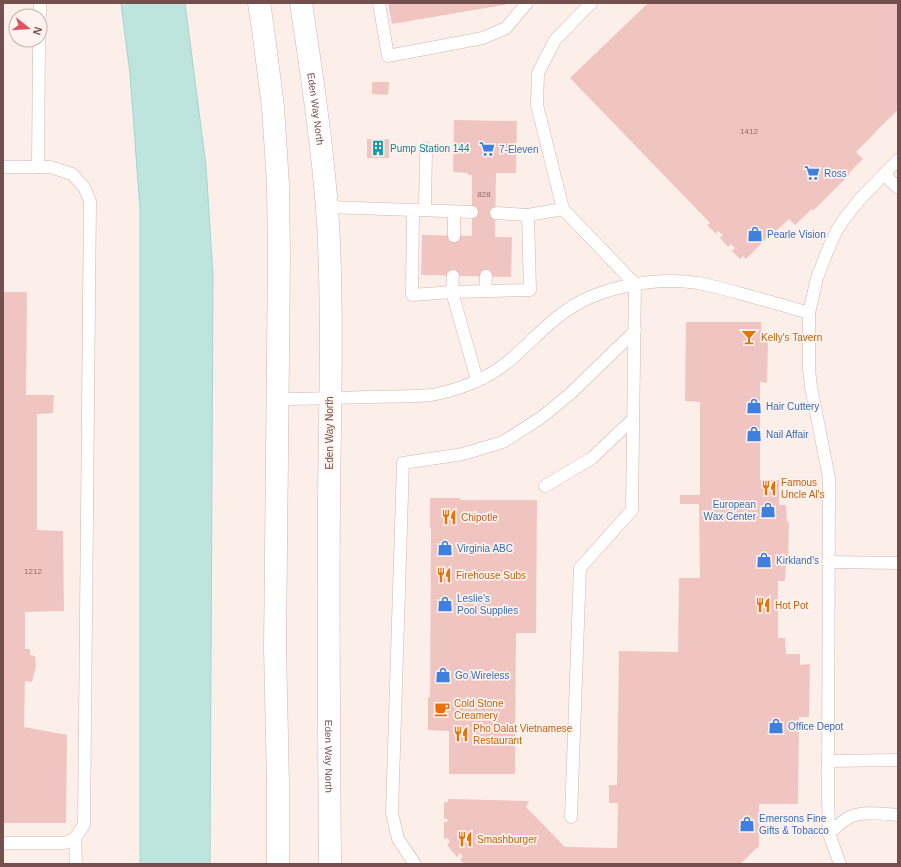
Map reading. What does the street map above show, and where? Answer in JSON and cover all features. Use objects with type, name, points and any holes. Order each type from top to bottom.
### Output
[{"type":"street","points":[[259,3],[264,29],[273,107],[278,184],[279,267],[275,648],[278,864]]},
{"type":"street","name":"Eden Way North","points":[[301,3],[312,75],[327,208],[331,301],[328,652],[330,864]]},
{"type":"lane","points":[[379,3],[388,56],[483,38],[506,28],[527,3]]},
{"type":"lane","points":[[571,817],[580,568],[632,510],[635,284],[564,209],[537,105],[538,73],[555,40],[591,3]]},
{"type":"lane","points":[[38,167],[40,48]]},
{"type":"lane","points":[[426,148],[412,295],[452,292],[530,290],[528,215]]},
{"type":"lane","points":[[840,864],[829,834],[829,478],[811,387],[809,369],[809,313],[818,278],[838,228],[860,199],[898,160]]},
{"type":"lane","points":[[3,167],[50,167],[72,174],[84,187],[90,201],[84,825],[75,838],[65,843],[3,843]]},
{"type":"lane","points":[[884,174],[898,188]]},
{"type":"lane","points":[[327,208],[472,212]]},
{"type":"lane","points":[[496,213],[528,215],[564,209]]},
{"type":"lane","points":[[454,212],[454,236]]},
{"type":"lane","points":[[453,276],[452,292],[477,380]]},
{"type":"lane","points":[[485,291],[486,276]]},
{"type":"lane","points":[[277,399],[411,396],[433,394],[458,388],[483,378],[503,366],[524,349],[559,315],[568,309],[596,295],[615,288],[635,284],[682,281],[699,283],[809,313]]},
{"type":"lane","points":[[415,864],[398,839],[392,813],[403,463],[463,454],[503,442],[542,417],[571,393],[634,331]]},
{"type":"lane","points":[[545,486],[592,458],[633,420]]},
{"type":"lane","points":[[828,562],[898,563]]},
{"type":"lane","points":[[828,761],[898,760]]},
{"type":"lane","points":[[829,834],[841,823],[860,813],[898,815]]},
{"type":"lane","points":[[75,838],[76,864]]},
{"type":"water","points":[[121,3],[185,3],[206,166],[213,275],[210,864],[140,864],[140,209],[130,74]]},
{"type":"building","points":[[388,3],[509,3],[509,4],[392,24]]},
{"type":"building","points":[[648,3],[898,3],[898,110],[856,152],[863,159],[813,211],[812,209],[795,225],[789,219],[773,234],[772,233],[746,259],[743,256],[740,259],[732,251],[735,248],[731,244],[728,247],[720,238],[723,235],[718,231],[716,234],[707,225],[710,223],[570,78]]},
{"type":"building","points":[[372,82],[389,82],[388,95],[372,94]]},
{"type":"building","points":[[454,120],[517,121],[516,173],[496,173],[495,237],[512,237],[511,277],[421,275],[422,235],[472,236],[472,175],[468,175],[468,173],[453,172]]},
{"type":"building","name":"Pump Station 144","points":[[367,139],[389,139],[389,158],[367,158]]},
{"type":"building","points":[[3,292],[27,292],[26,395],[54,395],[53,413],[37,414],[37,530],[63,531],[64,611],[25,612],[25,649],[30,649],[30,655],[35,656],[36,666],[32,682],[25,681],[24,727],[67,735],[66,823],[3,823]]},
{"type":"building","points":[[686,322],[761,322],[761,342],[768,342],[767,383],[760,382],[760,480],[779,480],[779,505],[786,505],[787,522],[789,522],[788,564],[786,564],[785,581],[778,581],[778,638],[785,638],[786,654],[800,654],[800,665],[810,664],[809,717],[799,717],[798,804],[759,804],[759,846],[740,864],[464,864],[460,860],[463,856],[460,853],[457,857],[447,845],[450,842],[448,838],[444,839],[444,822],[447,822],[448,819],[444,819],[444,802],[448,802],[448,799],[529,801],[526,807],[565,847],[617,848],[618,803],[609,803],[609,785],[617,785],[619,651],[678,652],[679,578],[700,578],[699,504],[680,504],[680,495],[700,495],[700,402],[685,401]]},
{"type":"building","points":[[430,498],[460,498],[460,500],[537,500],[536,633],[516,633],[515,774],[449,774],[449,731],[428,730],[428,697],[430,697]]},
{"type":"place","name":"Pump Station 144","points":[[378,148]]},
{"type":"place","name":"7-Eleven","points":[[487,149]]},
{"type":"place","name":"Ross","points":[[812,173]]},
{"type":"place","name":"Pearle Vision","points":[[755,234]]},
{"type":"place","name":"Kelly's Tavern","points":[[749,337]]},
{"type":"place","name":"Hair Cuttery","points":[[754,406]]},
{"type":"place","name":"Nail Affair","points":[[754,434]]},
{"type":"place","name":"Famous Uncle Al's","points":[[769,488]]},
{"type":"place","name":"European Wax Center","points":[[768,510]]},
{"type":"place","name":"Chipotle","points":[[449,517]]},
{"type":"place","name":"Virginia ABC","points":[[445,548]]},
{"type":"place","name":"Kirkland's","points":[[764,560]]},
{"type":"place","name":"Firehouse Subs","points":[[444,575]]},
{"type":"place","name":"Leslie's Pool Supplies","points":[[445,604]]},
{"type":"place","name":"Hot Pot","points":[[763,605]]},
{"type":"place","name":"Go Wireless","points":[[443,675]]},
{"type":"place","name":"Cold Stone Creamery","points":[[442,709]]},
{"type":"place","name":"Office Depot","points":[[776,726]]},
{"type":"place","name":"Pho Dalat Vietnamese Restaurant","points":[[461,734]]},
{"type":"place","name":"Emersons Fine Gifts & Tobacco","points":[[747,824]]},
{"type":"place","name":"Smashburger","points":[[465,839]]}]
